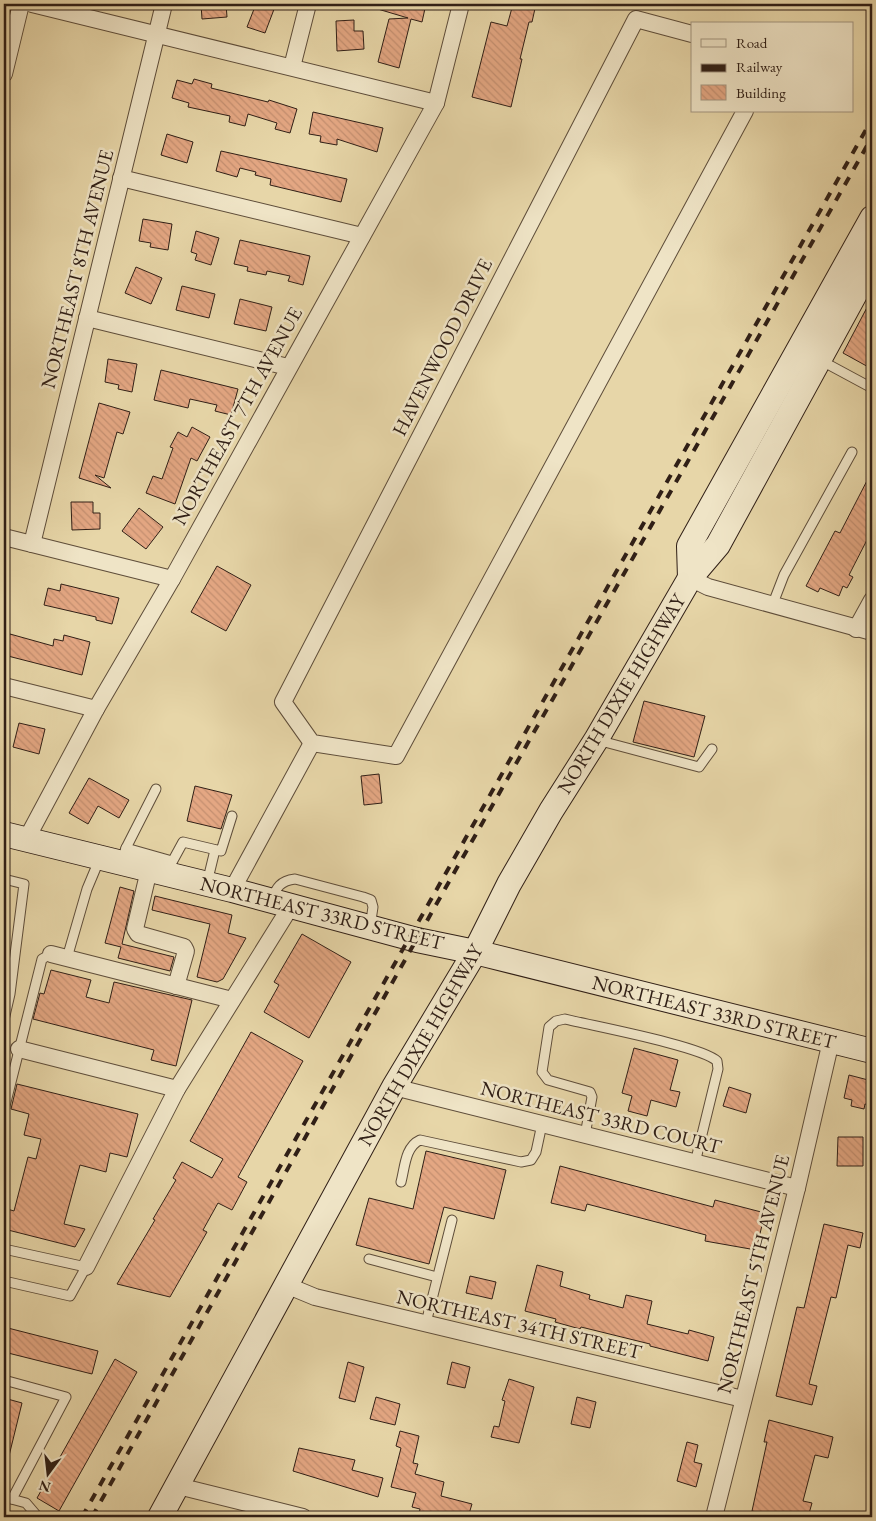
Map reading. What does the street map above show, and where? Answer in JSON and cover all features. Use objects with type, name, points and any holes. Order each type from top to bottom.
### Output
[{"type":"main road","name":"NORTH DIXIE HIGHWAY","points":[[690,578],[689,546],[872,218]]},
{"type":"main road","name":"NORTH DIXIE HIGHWAY","points":[[160,1517],[394,1087],[475,952],[509,884],[551,811],[596,740],[690,578],[718,545],[818,359],[864,293],[872,263]]},
{"type":"main road","name":"NORTHEAST 33RD STREET","points":[[15,837],[116,856],[163,868],[207,884],[370,927],[872,1051]]},
{"type":"street","points":[[4,74],[21,4]]},
{"type":"street","points":[[32,4],[436,103]]},
{"type":"street","name":"NORTHEAST 8TH AVENUE","points":[[32,544],[164,4]]},
{"type":"street","points":[[292,67],[308,4]]},
{"type":"street","name":"NORTHEAST 7TH AVENUE","points":[[15,837],[96,709],[172,579],[436,103],[461,4]]},
{"type":"street","name":"HAVENWOOD DRIVE","points":[[312,743],[283,702],[636,19],[691,34]]},
{"type":"street","points":[[232,890],[312,743],[396,756],[744,112]]},
{"type":"street","points":[[121,178],[362,236]]},
{"type":"street","points":[[87,318],[288,368]]},
{"type":"street","points":[[4,537],[172,579]]},
{"type":"street","points":[[690,578],[708,587],[864,631],[872,600]]},
{"type":"street","points":[[4,686],[96,709]]},
{"type":"street","points":[[163,868],[135,928],[138,934],[184,947],[186,951],[176,986]]},
{"type":"street","points":[[86,1267],[177,1089],[232,1000],[281,903]]},
{"type":"street","points":[[59,956],[232,1000]]},
{"type":"street","name":"NORTHEAST 5TH AVENUE","points":[[714,1517],[797,1188],[831,1041]]},
{"type":"street","points":[[19,1049],[177,1089]]},
{"type":"street","name":"NORTHEAST 33RD COURT","points":[[394,1087],[797,1188]]},
{"type":"street","name":"NORTHEAST 34TH STREET","points":[[286,1285],[315,1297],[743,1400]]},
{"type":"street","points":[[178,1486],[256,1512],[303,1517]]},
{"type":"lane","points":[[818,359],[872,388]]},
{"type":"lane","points":[[772,606],[784,575],[852,452]]},
{"type":"lane","points":[[596,740],[699,767],[712,750]]},
{"type":"lane","points":[[4,1110],[42,959],[59,956],[87,889],[116,856],[156,789]]},
{"type":"lane","points":[[163,868],[183,842],[221,851],[232,816]]},
{"type":"lane","points":[[207,884],[215,850]]},
{"type":"lane","points":[[4,879],[24,884],[10,994],[4,1020]]},
{"type":"lane","points":[[585,1135],[591,1102],[590,1092],[548,1080],[542,1072],[549,1028],[556,1021],[565,1020],[666,1043],[700,1052],[717,1062],[718,1069],[695,1163]]},
{"type":"lane","points":[[401,1182],[409,1149],[420,1140],[520,1162],[531,1160],[536,1152],[542,1124]]},
{"type":"lane","points":[[426,1323],[452,1220]]},
{"type":"lane","points":[[4,1249],[86,1267],[70,1296],[4,1281]]},
{"type":"lane","points":[[369,1259],[438,1277]]},
{"type":"lane","points":[[4,1380],[66,1397],[8,1498],[26,1503],[38,1517]]},
{"type":"building","points":[[201,4],[226,4],[227,17],[202,19]]},
{"type":"building","points":[[256,4],[276,4],[265,33],[247,27]]},
{"type":"building","points":[[371,4],[426,4],[422,22],[411,19],[399,68],[378,62],[389,19],[408,18],[371,7]]},
{"type":"building","points":[[513,4],[536,4],[532,22],[529,22],[520,59],[522,59],[511,107],[472,97],[491,22],[507,26]]},
{"type":"building","points":[[354,20],[354,31],[363,31],[364,49],[337,51],[336,21]]},
{"type":"building","points":[[194,79],[212,84],[211,88],[268,102],[269,100],[297,109],[290,133],[275,129],[277,123],[248,114],[245,126],[229,122],[230,116],[188,107],[189,103],[172,98],[177,80],[192,84]]},
{"type":"building","points":[[313,112],[383,128],[377,152],[337,139],[337,145],[320,142],[321,136],[309,134]]},
{"type":"building","points":[[167,134],[193,142],[187,163],[161,155]]},
{"type":"building","points":[[221,151],[347,179],[341,202],[270,185],[271,179],[255,175],[256,172],[240,168],[237,177],[216,171]]},
{"type":"building","points":[[143,219],[172,224],[168,250],[150,247],[151,243],[139,241]]},
{"type":"building","points":[[196,231],[219,238],[211,265],[195,260],[197,254],[191,252]]},
{"type":"building","points":[[240,240],[310,256],[303,285],[288,281],[290,276],[267,271],[266,275],[247,271],[248,267],[234,264]]},
{"type":"building","points":[[136,267],[162,278],[151,304],[125,293]]},
{"type":"building","points":[[182,286],[215,294],[209,318],[176,310]]},
{"type":"building","points":[[872,298],[872,369],[843,353]]},
{"type":"building","points":[[240,299],[272,307],[266,331],[234,324]]},
{"type":"building","points":[[108,359],[137,364],[132,392],[118,389],[119,385],[105,382]]},
{"type":"building","points":[[161,370],[238,389],[231,415],[215,411],[217,405],[190,399],[188,408],[154,400]]},
{"type":"building","points":[[99,403],[130,412],[123,434],[117,432],[104,478],[95,475],[111,488],[79,478]]},
{"type":"building","points":[[192,427],[210,437],[197,461],[191,458],[175,504],[146,493],[153,476],[162,479],[173,448],[170,447],[178,432],[187,437]]},
{"type":"building","points":[[872,471],[872,538],[869,536],[849,575],[853,577],[847,588],[843,586],[839,596],[820,588],[818,592],[806,586],[835,531],[840,533]]},
{"type":"building","points":[[71,502],[93,502],[93,513],[100,513],[100,529],[72,530]]},
{"type":"building","points":[[139,508],[163,527],[146,549],[122,531]]},
{"type":"building","points":[[217,566],[251,585],[226,631],[191,612]]},
{"type":"building","points":[[61,584],[119,598],[112,624],[96,620],[96,617],[44,605],[48,588],[60,591]]},
{"type":"building","points":[[10,634],[53,646],[54,639],[63,641],[64,635],[90,642],[82,675],[4,655]]},
{"type":"building","points":[[644,701],[705,716],[694,757],[633,742]]},
{"type":"building","points":[[19,723],[45,729],[39,754],[13,747]]},
{"type":"building","points":[[379,774],[382,803],[364,805],[361,776]]},
{"type":"building","points":[[89,778],[129,800],[119,818],[98,806],[88,824],[69,813]]},
{"type":"building","points":[[195,786],[232,795],[221,829],[187,821]]},
{"type":"building","points":[[120,887],[134,891],[122,944],[174,957],[170,971],[118,958],[121,947],[105,943]]},
{"type":"building","points":[[155,896],[232,915],[228,933],[246,938],[223,979],[217,982],[197,977],[210,924],[152,910]]},
{"type":"building","points":[[302,934],[351,962],[309,1038],[264,1012],[279,985],[274,982]]},
{"type":"building","points":[[51,970],[91,980],[86,997],[109,1003],[114,982],[192,1000],[176,1066],[151,1060],[154,1050],[33,1019],[40,993],[44,994]]},
{"type":"building","points":[[251,1032],[303,1061],[238,1177],[247,1182],[232,1210],[218,1203],[203,1230],[207,1232],[170,1297],[117,1284],[155,1220],[153,1219],[176,1180],[173,1178],[182,1162],[212,1178],[223,1159],[190,1141]]},
{"type":"building","points":[[634,1048],[678,1060],[670,1090],[680,1092],[676,1107],[651,1100],[647,1116],[628,1111],[632,1096],[622,1093]]},
{"type":"building","points":[[849,1075],[872,1081],[872,1106],[865,1104],[864,1109],[851,1106],[852,1100],[844,1098]]},
{"type":"building","points":[[17,1084],[138,1114],[127,1157],[110,1153],[106,1172],[80,1165],[64,1224],[85,1229],[75,1247],[4,1229],[4,1208],[14,1211],[28,1157],[36,1159],[41,1139],[24,1135],[29,1114],[11,1109]]},
{"type":"building","points":[[729,1087],[751,1094],[746,1113],[723,1106]]},
{"type":"building","points":[[838,1137],[863,1137],[863,1166],[837,1166]]},
{"type":"building","points":[[426,1151],[506,1170],[494,1219],[444,1207],[429,1264],[356,1245],[369,1198],[413,1209]]},
{"type":"building","points":[[560,1166],[713,1207],[715,1200],[765,1213],[756,1250],[705,1241],[706,1235],[587,1204],[585,1211],[551,1203]]},
{"type":"building","points":[[824,1224],[863,1233],[860,1248],[848,1245],[836,1298],[831,1297],[809,1384],[817,1386],[812,1405],[776,1396],[797,1307],[804,1308]]},
{"type":"building","points":[[537,1265],[563,1272],[560,1286],[590,1295],[589,1299],[623,1308],[626,1295],[652,1301],[647,1324],[688,1334],[689,1330],[714,1337],[708,1361],[650,1346],[650,1344],[581,1327],[580,1329],[555,1322],[556,1319],[525,1311]]},
{"type":"building","points":[[470,1276],[496,1282],[492,1299],[466,1293]]},
{"type":"building","points":[[4,1327],[98,1351],[92,1374],[4,1352]]},
{"type":"building","points":[[115,1359],[137,1372],[59,1511],[37,1498]]},
{"type":"building","points":[[348,1362],[364,1367],[355,1402],[339,1398]]},
{"type":"building","points":[[452,1362],[470,1367],[465,1388],[447,1384]]},
{"type":"building","points":[[509,1379],[534,1387],[519,1443],[491,1437],[494,1426],[499,1427],[505,1401],[502,1400]]},
{"type":"building","points":[[376,1397],[400,1404],[395,1425],[370,1419]]},
{"type":"building","points":[[577,1397],[596,1402],[590,1428],[571,1424]]},
{"type":"building","points":[[4,1398],[22,1403],[8,1460],[4,1460]]},
{"type":"building","points":[[769,1420],[833,1437],[828,1458],[815,1455],[803,1501],[812,1503],[808,1517],[776,1517],[752,1511],[767,1442],[764,1442]]},
{"type":"building","points":[[400,1431],[419,1436],[413,1463],[418,1464],[415,1474],[444,1482],[441,1496],[472,1504],[468,1517],[428,1517],[419,1515],[420,1509],[412,1507],[416,1493],[391,1487],[401,1448],[396,1446]]},
{"type":"building","points":[[687,1442],[698,1445],[694,1462],[702,1464],[696,1487],[677,1481]]},
{"type":"building","points":[[299,1448],[355,1460],[352,1470],[383,1478],[378,1497],[293,1471]]},
{"type":"railway","points":[[82,1517],[872,119]]},
{"type":"railway","points":[[92,1517],[446,887],[872,137]]}]
